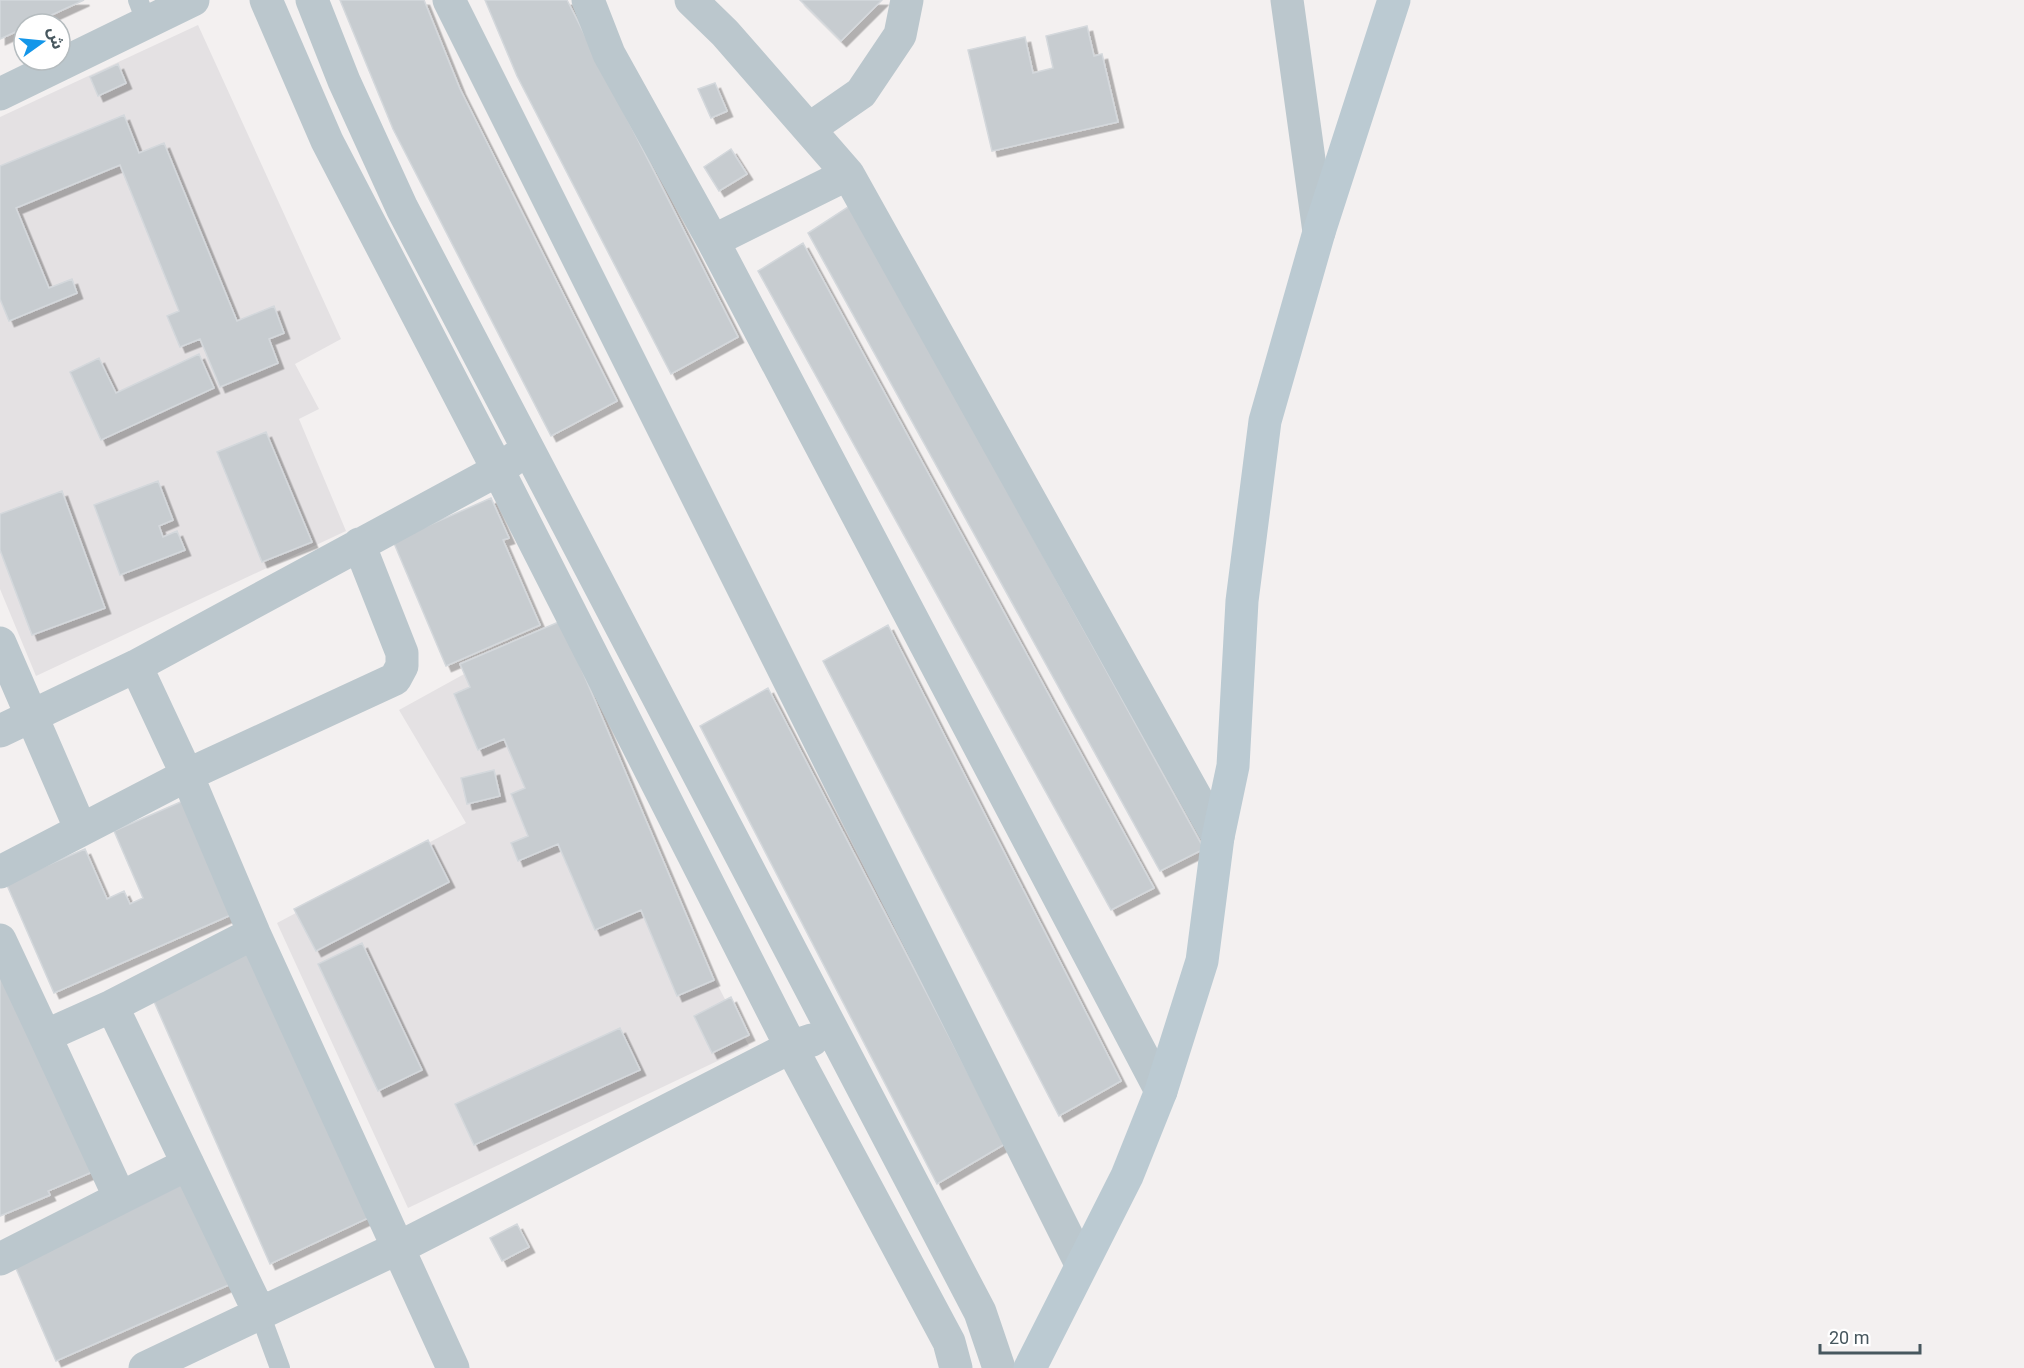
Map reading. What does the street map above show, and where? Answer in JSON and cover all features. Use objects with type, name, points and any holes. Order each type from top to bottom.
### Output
[{"type":"street","points":[[0,94],[142,12],[193,0]]},
{"type":"street","points":[[267,0],[327,141],[498,470],[791,1047],[949,1342],[956,1368]]},
{"type":"street","points":[[312,0],[344,81],[402,208],[980,1312],[999,1368]]},
{"type":"street","points":[[449,0],[1081,1264]]},
{"type":"street","points":[[588,0],[609,54],[713,241],[1161,1091]]},
{"type":"street","points":[[691,0],[724,33],[848,174],[1218,837]]},
{"type":"street","points":[[809,129],[861,93],[900,35],[907,0]]},
{"type":"street","points":[[1287,0],[1319,232]]},
{"type":"street","points":[[1029,1368],[1127,1176],[1161,1091],[1202,961],[1218,837],[1233,766],[1242,601],[1265,421],[1319,232],[1395,0]]},
{"type":"street","points":[[713,241],[848,174]]},
{"type":"street","points":[[0,731],[136,666],[498,470],[529,448]]},
{"type":"street","points":[[0,872],[187,775],[395,679],[402,666],[402,653],[359,544]]},
{"type":"street","points":[[0,643],[81,830]]},
{"type":"street","points":[[136,666],[187,775],[254,933],[453,1368]]},
{"type":"street","points":[[45,1036],[112,1006],[254,933]]},
{"type":"street","points":[[0,940],[120,1198]]},
{"type":"street","points":[[112,1006],[260,1314]]},
{"type":"street","points":[[145,1368],[398,1248],[791,1047],[834,1033]]},
{"type":"street","points":[[0,1259],[188,1164]]},
{"type":"lane","points":[[260,1314],[280,1368]]},
{"type":"shaded area","points":[[198,25],[341,339],[295,364],[319,409],[299,419],[346,531],[36,676],[0,589],[0,117]]},
{"type":"shaded area","points":[[535,635],[541,641],[749,1046],[408,1208],[277,923],[466,823],[399,710]]},
{"type":"building","points":[[0,0],[84,0],[58,12],[12,12],[12,34],[0,39]]},
{"type":"building","points":[[340,0],[424,0],[460,89],[617,401],[551,436],[393,129]]},
{"type":"building","points":[[485,0],[567,0],[738,337],[671,374],[517,76]]},
{"type":"building","points":[[800,0],[882,0],[841,41]]},
{"type":"building","points":[[1087,26],[1094,56],[1102,54],[1118,122],[992,151],[968,50],[1025,37],[1033,73],[1053,68],[1046,36]]},
{"type":"building","points":[[118,64],[126,83],[98,96],[90,77]]},
{"type":"building","points":[[715,83],[727,111],[711,118],[698,89]]},
{"type":"building","points":[[124,115],[139,153],[164,143],[237,321],[274,306],[284,333],[269,339],[278,363],[220,387],[200,339],[180,347],[167,316],[179,311],[120,165],[16,208],[49,288],[72,279],[77,293],[9,321],[0,299],[0,166]]},
{"type":"building","points":[[731,149],[747,174],[719,191],[704,167]]},
{"type":"building","points":[[851,205],[1204,849],[1160,871],[808,233]]},
{"type":"building","points":[[803,243],[1154,888],[1111,910],[758,271]]},
{"type":"building","points":[[199,354],[214,388],[101,440],[70,372],[99,358],[116,393]]},
{"type":"building","points":[[266,432],[312,542],[262,562],[217,452]]},
{"type":"building","points":[[158,481],[173,520],[159,526],[163,537],[177,531],[185,550],[120,575],[94,505]]},
{"type":"building","points":[[62,491],[105,608],[32,635],[0,550],[0,514]]},
{"type":"building","points":[[491,498],[509,538],[503,540],[540,625],[446,666],[393,541]]},
{"type":"building","points":[[561,621],[714,980],[677,996],[641,910],[595,930],[558,844],[518,861],[511,843],[528,836],[511,794],[525,788],[504,739],[478,750],[454,694],[470,687],[460,664]]},
{"type":"building","points":[[888,625],[1121,1081],[1059,1116],[823,661]]},
{"type":"building","points":[[768,688],[1005,1144],[937,1184],[700,726]]},
{"type":"building","points":[[494,770],[500,796],[467,804],[461,778]]},
{"type":"building","points":[[192,797],[242,910],[54,993],[6,883],[85,849],[107,899],[124,891],[130,904],[143,898],[114,831]]},
{"type":"building","points":[[428,840],[449,882],[316,951],[294,909]]},
{"type":"building","points":[[0,934],[99,1169],[48,1191],[50,1195],[0,1216]]},
{"type":"building","points":[[259,939],[381,1212],[270,1264],[148,988]]},
{"type":"building","points":[[362,943],[422,1070],[378,1091],[318,964]]},
{"type":"building","points":[[731,997],[749,1035],[712,1053],[694,1016]]},
{"type":"building","points":[[620,1028],[640,1070],[474,1145],[455,1104]]},
{"type":"building","points":[[194,1169],[242,1279],[56,1361],[8,1250]]},
{"type":"building","points":[[517,1224],[529,1247],[502,1261],[490,1238]]}]
